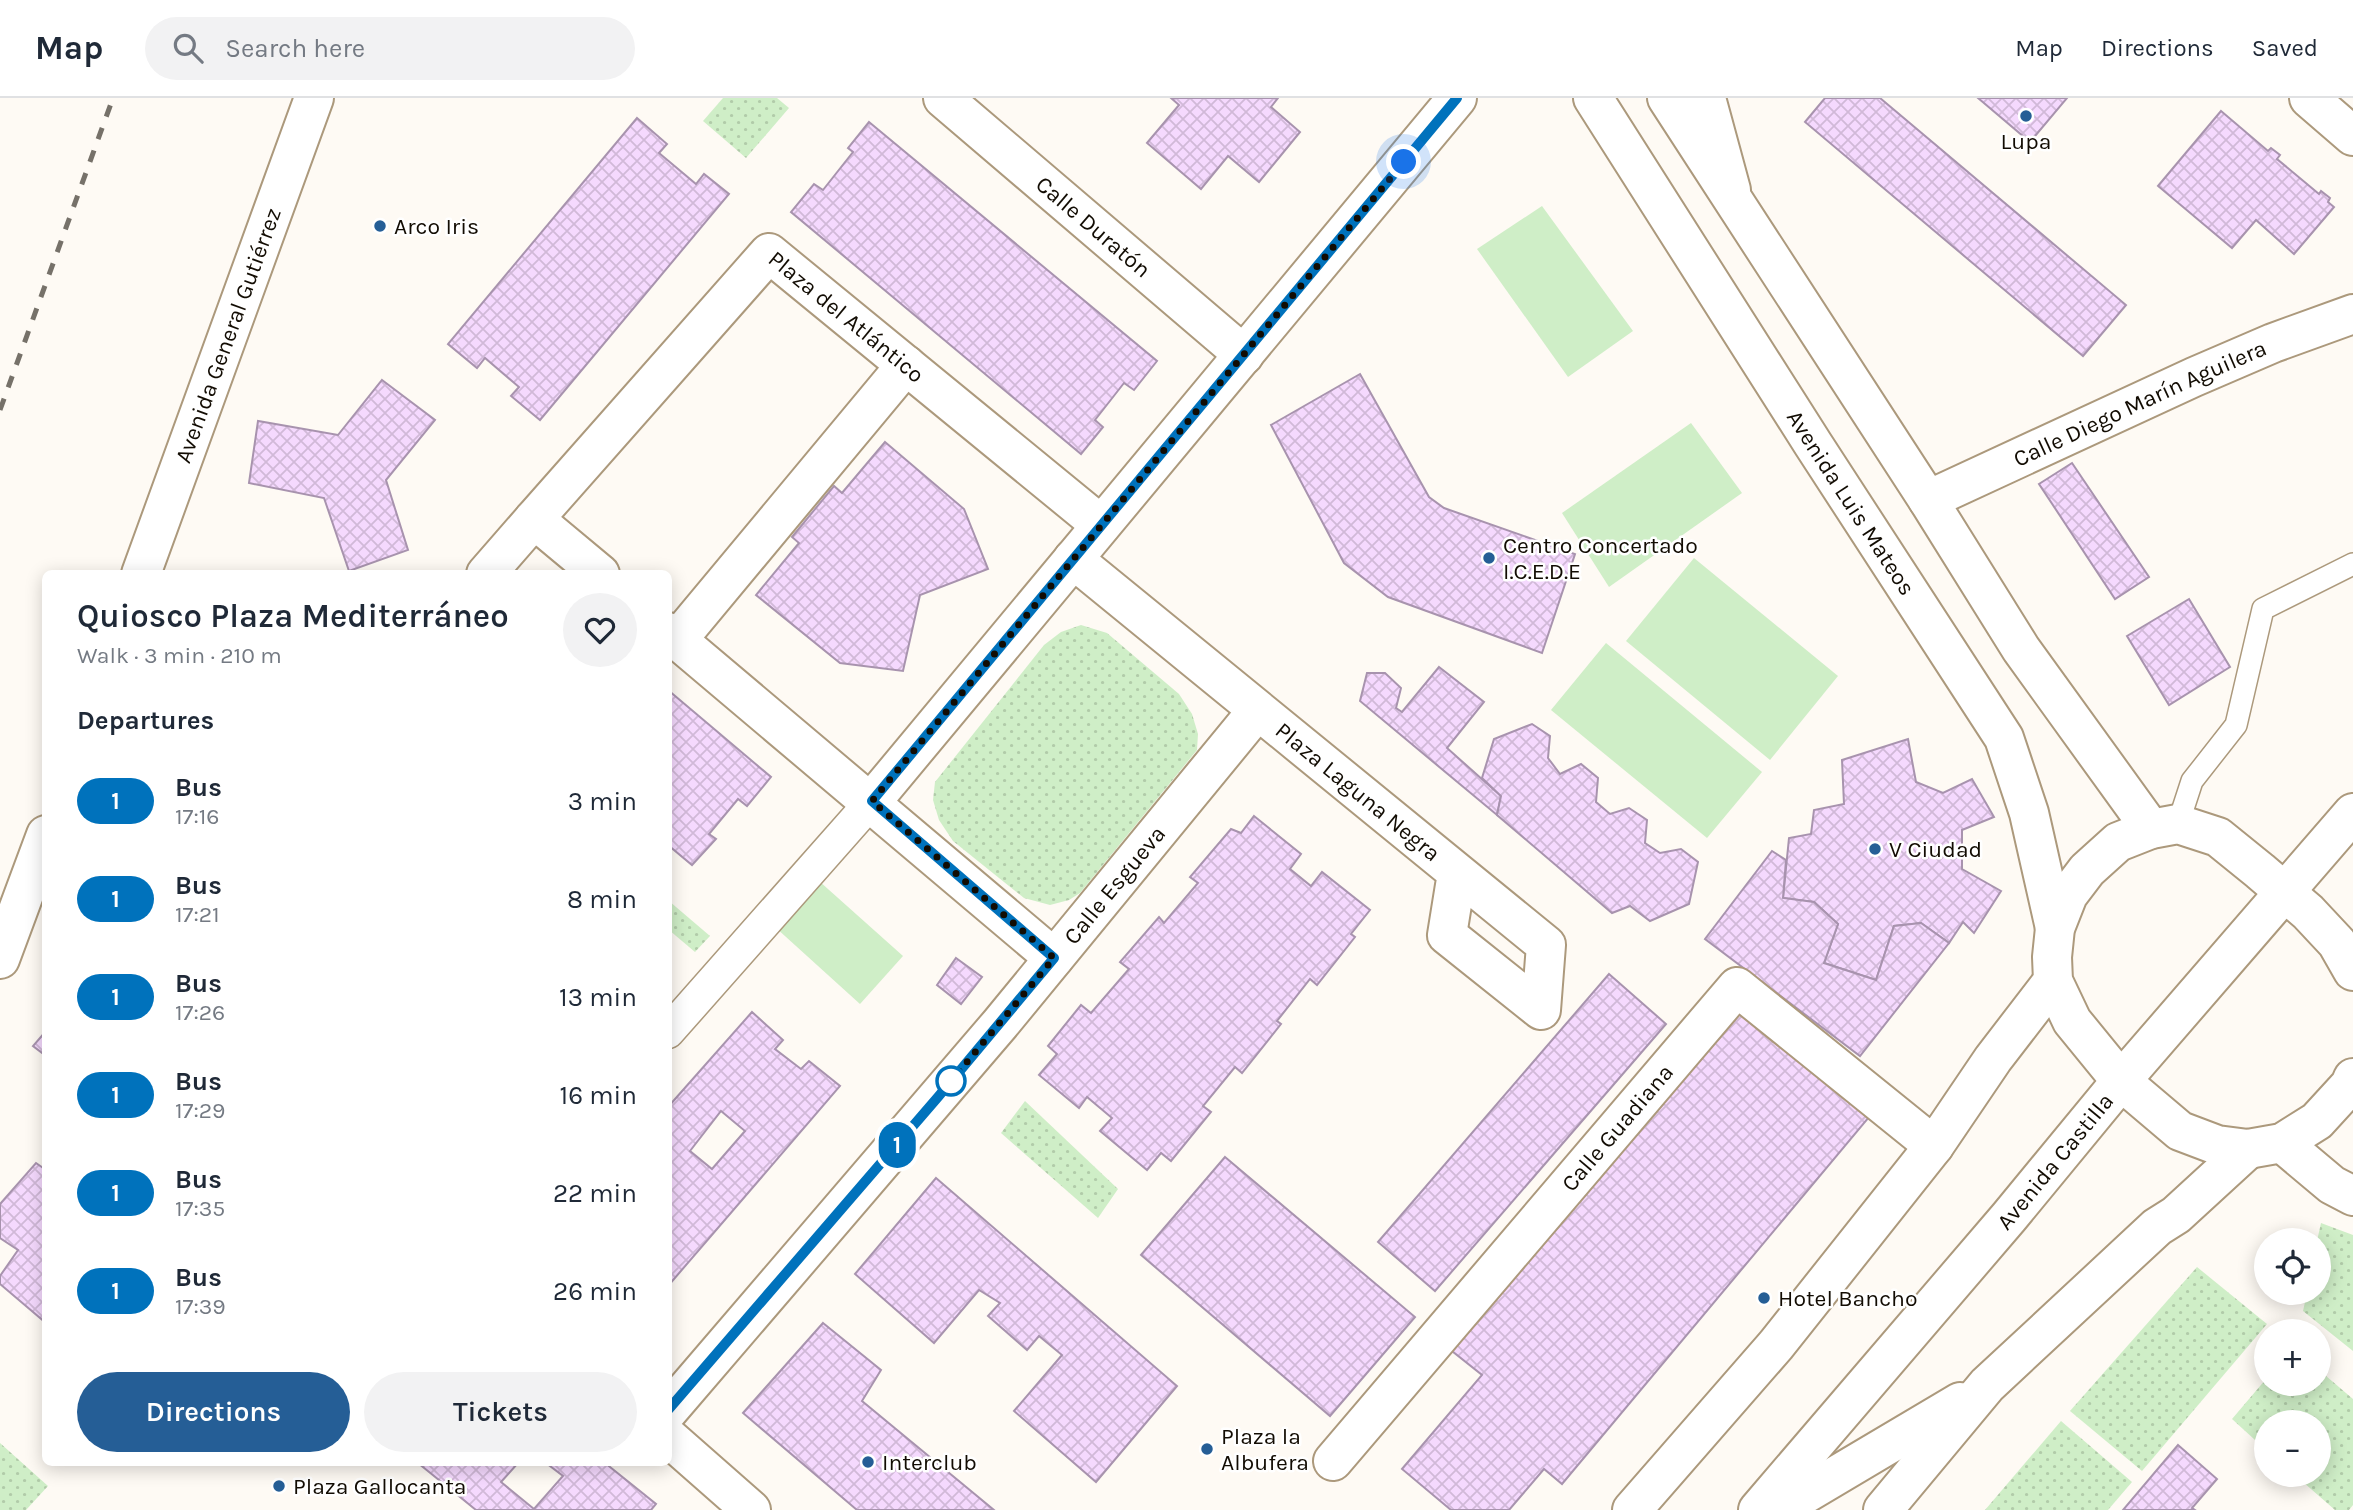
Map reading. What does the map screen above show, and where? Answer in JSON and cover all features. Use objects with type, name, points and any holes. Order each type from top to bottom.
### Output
[{"type":"main road","name":"Avenida General Gutiérrez","points":[[142,570],[314,98]]},
{"type":"main road","name":"Calle Duratón","points":[[943,98],[1244,355]]},
{"type":"main road","points":[[872,801],[1457,98]]},
{"type":"main road","name":"Avenida Luis Mateos","points":[[1593,98],[2004,738],[2029,813],[2055,928]]},
{"type":"main road","points":[[1667,98],[1928,500],[2021,649],[2165,827]]},
{"type":"main road","points":[[1706,98],[1734,202]]},
{"type":"main road","points":[[2309,98],[2353,136]]},
{"type":"main road","name":"Plaza del Atlántico","points":[[489,570],[769,253],[1101,525]]},
{"type":"main road","name":"Calle Diego Marín Aguilera","points":[[1928,500],[2194,377],[2273,343],[2353,314]]},
{"type":"main road","points":[[906,365],[673,636],[872,801],[1054,958]]},
{"type":"main road","points":[[534,519],[595,570]]},
{"type":"main road","name":"Plaza Laguna Negra","points":[[1073,559],[1457,873]]},
{"type":"main road","name":"Calle Esgueva","points":[[672,1405],[922,1115],[1257,710]]},
{"type":"main road","name":"Avenida Castilla","points":[[1758,1510],[2121,1081],[2353,813]]},
{"type":"main road","points":[[2353,971],[2337,943],[2308,912],[2218,837],[2165,827],[2118,842],[2087,870],[2068,895],[2055,928],[2052,957],[2053,981],[2072,1021],[2121,1081],[2180,1131],[2217,1145],[2265,1146],[2353,1196]]},
{"type":"main road","points":[[0,959],[36,894],[42,859]]},
{"type":"main road","points":[[1632,1510],[1776,1345],[1934,1146],[1993,1059],[2053,981]]},
{"type":"main road","name":"Calle Guadiana","points":[[1333,1461],[1737,987],[1934,1146]]},
{"type":"main road","points":[[1883,1510],[1987,1385],[2157,1227],[2265,1146],[2317,1121],[2350,1085],[2353,1078]]},
{"type":"main road","points":[[1778,1510],[1987,1385]]},
{"type":"main road","points":[[672,1441],[751,1510]]},
{"type":"street","points":[[672,1027],[872,801]]},
{"type":"lane","points":[[2165,827],[2192,781],[2236,725],[2263,609],[2353,564]]},
{"type":"green space","points":[[723,98],[777,98],[789,108],[746,158],[703,121]]},
{"type":"green space","points":[[1542,206],[1633,331],[1568,377],[1477,249]]},
{"type":"green space","points":[[1691,423],[1742,493],[1609,587],[1562,513]]},
{"type":"green space","points":[[1694,558],[1838,676],[1770,760],[1626,641]]},
{"type":"green space","points":[[1081,625],[1107,633],[1179,694],[1192,714],[1198,734],[1197,750],[1080,893],[1069,900],[1050,905],[1024,898],[953,841],[939,820],[933,800],[935,782],[1044,645],[1061,632]]},
{"type":"green space","points":[[1606,643],[1762,772],[1707,838],[1551,710]]},
{"type":"green space","points":[[819,881],[903,956],[860,1004],[775,927]]},
{"type":"green space","points":[[672,904],[710,936],[695,952],[672,933]]},
{"type":"green space","points":[[1025,1101],[1118,1189],[1098,1218],[1001,1133]]},
{"type":"green space","points":[[2321,1223],[2353,1235],[2353,1351],[2331,1333],[2331,1319],[2313,1319],[2303,1311],[2304,1305],[2331,1305],[2331,1228],[2320,1228]]},
{"type":"green space","points":[[2197,1267],[2261,1319],[2254,1319],[2254,1339],[2142,1471],[2070,1411]]},
{"type":"green space","points":[[2331,1380],[2353,1399],[2353,1505],[2349,1510],[2335,1510],[2309,1487],[2331,1487],[2331,1410],[2254,1410],[2254,1439],[2232,1419],[2254,1393],[2254,1396],[2331,1396]]},
{"type":"green space","points":[[2061,1421],[2132,1482],[2108,1510],[1985,1510]]},
{"type":"green space","points":[[0,1443],[48,1486],[26,1510],[0,1510]]},
{"type":"building","points":[[1171,98],[1278,98],[1271,107],[1300,132],[1259,182],[1228,156],[1201,189],[1147,143],[1179,105]]},
{"type":"building","points":[[1825,98],[1880,98],[2126,305],[2083,356],[1805,122]]},
{"type":"building","name":"Lupa","points":[[1978,98],[2067,98],[2030,142]]},
{"type":"building","points":[[2221,111],[2268,151],[2271,148],[2280,155],[2277,159],[2319,194],[2321,191],[2330,198],[2328,202],[2334,207],[2294,254],[2256,220],[2232,248],[2158,186]]},
{"type":"building","points":[[637,118],[667,144],[659,153],[696,184],[704,174],[729,194],[540,420],[511,396],[519,387],[485,358],[477,368],[448,344]]},
{"type":"building","points":[[869,122],[1157,361],[1134,390],[1124,383],[1095,420],[1103,427],[1081,454],[791,212],[814,184],[823,190],[853,152],[848,148]]},
{"type":"building","points":[[1360,374],[1429,497],[1444,508],[1575,554],[1542,653],[1388,597],[1344,563],[1271,425]]},
{"type":"building","points":[[382,380],[435,420],[386,480],[408,550],[352,570],[349,570],[324,498],[249,483],[258,421],[338,435]]},
{"type":"building","points":[[885,442],[964,509],[988,569],[920,595],[903,671],[840,663],[756,595],[799,543],[792,537],[834,486],[842,493]]},
{"type":"building","points":[[2072,463],[2149,577],[2115,599],[2039,484]]},
{"type":"building","points":[[2189,599],[2230,667],[2169,705],[2127,636]]},
{"type":"building","points":[[1439,667],[1484,702],[1447,748],[1501,796],[1497,815],[1360,701],[1367,673],[1385,673],[1401,688],[1396,708],[1402,712]]},
{"type":"building","points":[[672,693],[771,777],[747,806],[738,799],[709,834],[716,839],[692,865],[672,848]]},
{"type":"building","points":[[1532,724],[1550,736],[1548,758],[1560,774],[1581,764],[1598,778],[1596,802],[1610,814],[1629,808],[1647,820],[1645,843],[1660,853],[1681,849],[1698,862],[1689,904],[1650,921],[1630,906],[1612,913],[1497,815],[1501,796],[1482,778],[1494,739]]},
{"type":"building","name":"V Ciudad","points":[[1908,739],[1916,782],[1943,793],[1972,779],[1994,817],[1962,830],[1962,869],[2001,891],[1974,933],[1963,922],[1949,943],[1921,923],[1894,926],[1876,980],[1824,963],[1838,924],[1814,902],[1783,898],[1789,838],[1811,834],[1814,810],[1844,804],[1842,760]]},
{"type":"building","points":[[1254,816],[1301,854],[1290,869],[1311,886],[1322,872],[1370,910],[1351,934],[1355,937],[1317,985],[1310,979],[1277,1021],[1281,1024],[1242,1073],[1235,1067],[1203,1106],[1211,1112],[1171,1161],[1161,1153],[1147,1170],[1100,1131],[1112,1118],[1087,1097],[1079,1108],[1039,1075],[1057,1054],[1048,1046],[1081,1005],[1091,1013],[1129,969],[1120,962],[1159,917],[1164,923],[1198,883],[1190,877],[1231,829],[1241,833]]},
{"type":"building","points":[[1772,851],[1786,860],[1783,898],[1814,902],[1838,924],[1824,963],[1876,980],[1894,926],[1921,923],[1949,943],[1860,1056],[1705,939]]},
{"type":"building","points":[[956,958],[982,977],[961,1004],[937,985]]},
{"type":"building","points":[[1609,974],[1666,1024],[1435,1291],[1378,1242]]},
{"type":"building","points":[[1744,1001],[1875,1110],[1562,1484],[1544,1469],[1509,1510],[1451,1510],[1402,1469],[1482,1375],[1452,1351]]},
{"type":"building","points":[[752,1012],[783,1040],[775,1049],[801,1069],[809,1061],[840,1086],[672,1281],[672,1102]],"holes":[[[721,1111],[745,1131],[712,1169],[690,1151]]]},
{"type":"building","points":[[42,1036],[42,1053],[33,1046]]},
{"type":"building","points":[[1225,1157],[1415,1317],[1330,1416],[1141,1255]]},
{"type":"building","points":[[36,1163],[42,1167],[42,1320],[0,1284],[0,1276],[18,1250],[0,1238],[0,1204]]},
{"type":"building","points":[[936,1178],[1177,1386],[1096,1482],[1014,1411],[1062,1355],[1039,1336],[1027,1350],[988,1316],[1000,1303],[979,1290],[934,1343],[855,1274]]},
{"type":"building","name":"Interclub","points":[[823,1323],[881,1370],[862,1401],[994,1510],[857,1510],[743,1413]]},
{"type":"building","points":[[2178,1445],[2217,1479],[2192,1508],[2195,1510],[2123,1510]]},
{"type":"building","points":[[422,1466],[515,1466],[501,1482],[534,1509],[563,1476],[550,1466],[609,1466],[656,1504],[651,1510],[476,1510]]},
{"type":"railway","points":[[0,410],[113,98]]},
{"type":"bus line","name":"1","points":[[672,1405],[1054,958],[872,801],[1457,98]]},
{"type":"place","name":"Lupa","points":[[2026,116]]},
{"type":"place","name":"Arco Iris","points":[[380,226]]},
{"type":"place","name":"Centro Concertado I.C.E.D.E","points":[[1489,558]]},
{"type":"place","name":"V Ciudad","points":[[1875,849]]},
{"type":"place","name":"Hotel Bancho","points":[[1764,1298]]},
{"type":"place","name":"Plaza la Albufera","points":[[1207,1449]]},
{"type":"place","name":"Interclub","points":[[868,1462]]},
{"type":"place","name":"Plaza Gallocanta","points":[[279,1486]]},
{"type":"route","points":[[951,1081],[1054,958],[872,801],[1404,162]]}]
